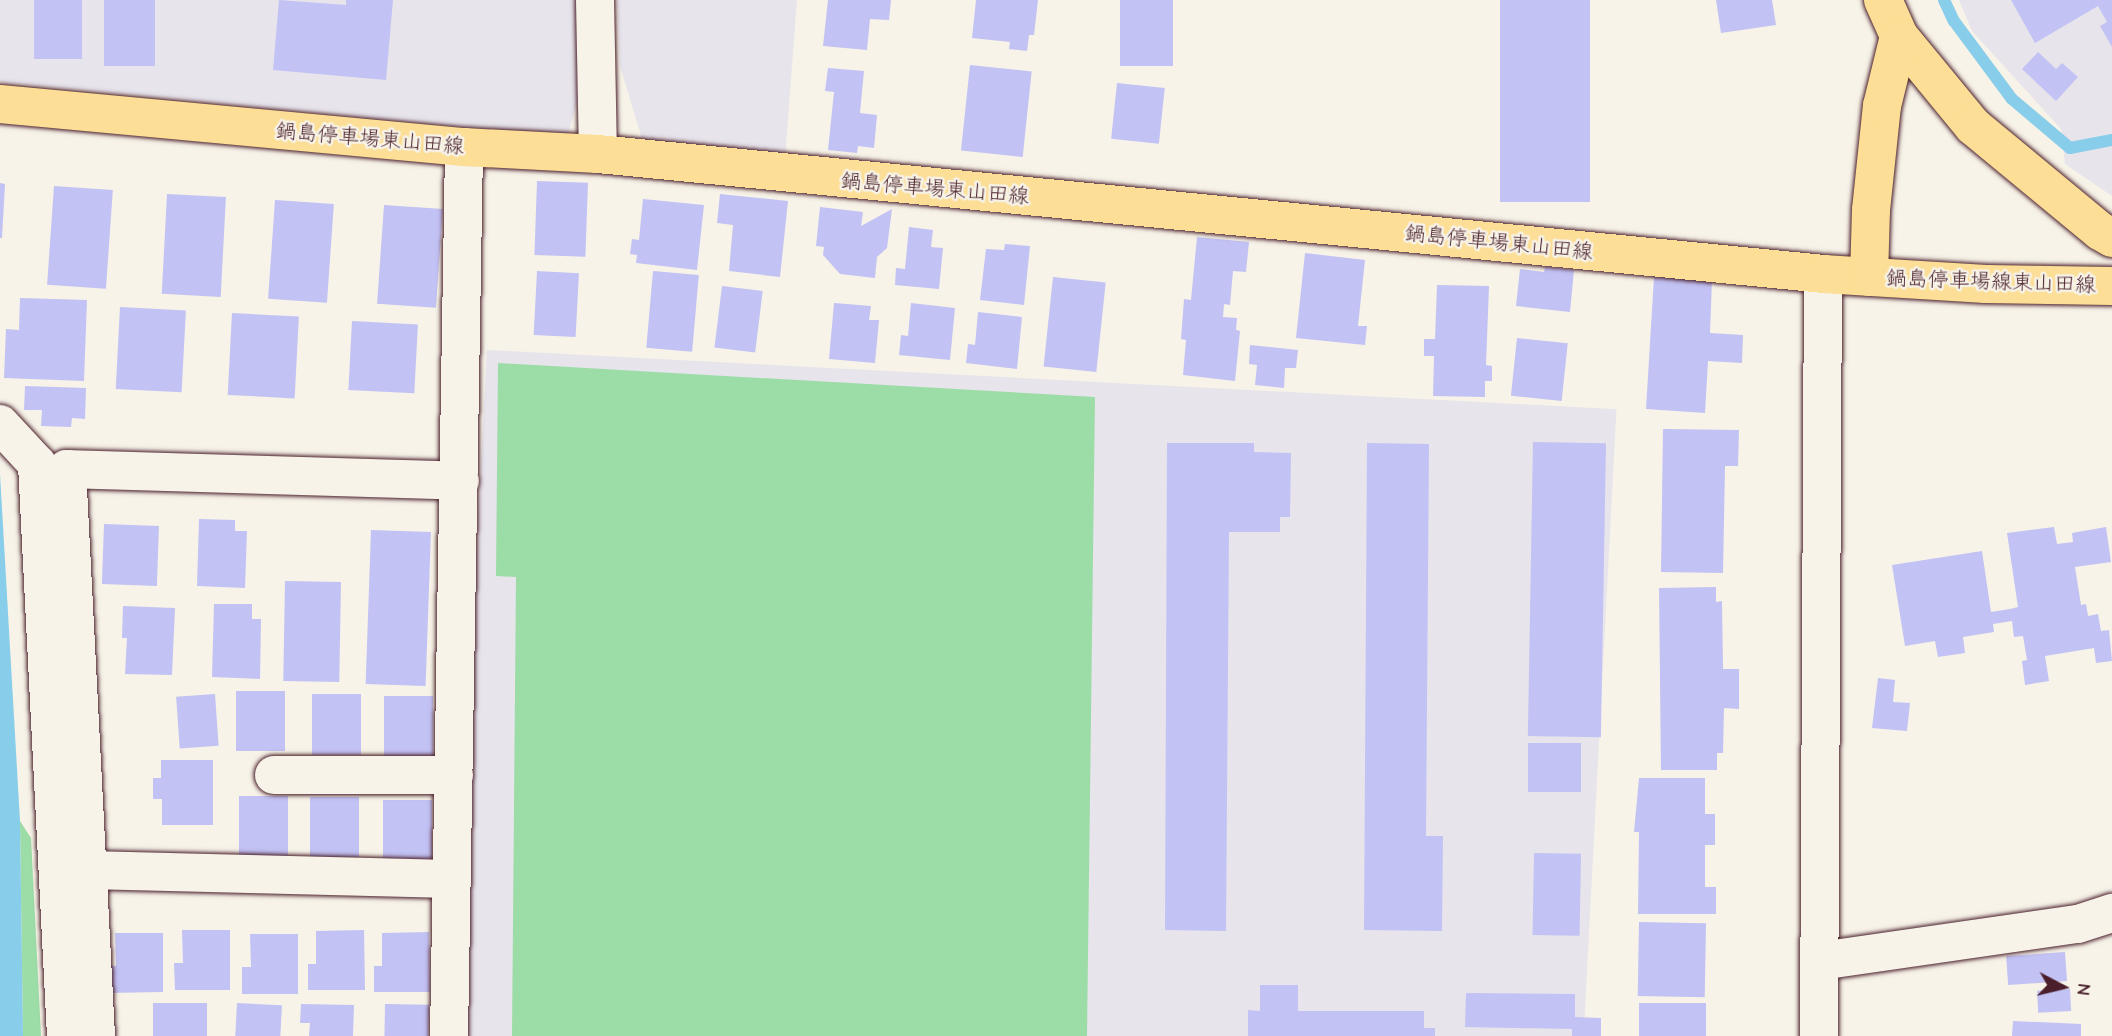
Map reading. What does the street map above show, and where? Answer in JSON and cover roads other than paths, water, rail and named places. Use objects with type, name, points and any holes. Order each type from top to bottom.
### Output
[{"type":"main road","points":[[1883,0],[1899,36],[1973,126],[2100,232],[2112,238]]},
{"type":"main road","points":[[1869,276],[1871,210],[1882,106],[1899,36]]},
{"type":"main road","name":"鍋島停車場東山田線","points":[[0,104],[464,147],[598,155],[1823,274],[1869,276]]},
{"type":"main road","name":"鍋島停車場線東山田線","points":[[1869,276],[1986,284],[2112,286]]},
{"type":"street","points":[[595,0],[598,155]]},
{"type":"street","points":[[449,1036],[464,147]]},
{"type":"street","points":[[1819,1036],[1823,274]]},
{"type":"street","points":[[0,424],[37,464],[66,1036]]},
{"type":"street","points":[[96,1036],[67,469],[460,481]]},
{"type":"street","points":[[274,775],[454,775]]},
{"type":"street","points":[[87,870],[452,879]]},
{"type":"street","points":[[1820,961],[2078,925],[2112,913]]},
{"type":"water","points":[[0,474],[20,821],[23,1036],[0,1036]]},
{"type":"waterway","points":[[1944,0],[1954,21],[2012,99],[2070,148],[2112,140]]}]
